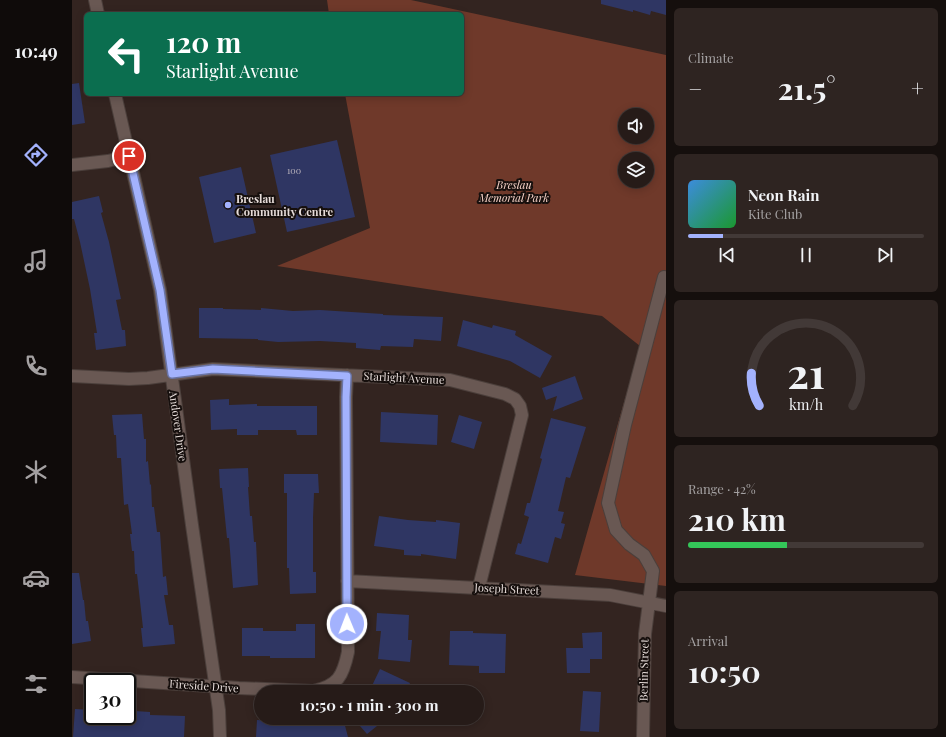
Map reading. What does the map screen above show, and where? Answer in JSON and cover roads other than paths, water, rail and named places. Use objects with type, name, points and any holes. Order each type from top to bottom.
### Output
[{"type":"street","points":[[95,0],[98,12]]},
{"type":"street","name":"Andover Drive","points":[[115,96],[160,290],[219,710],[220,737]]},
{"type":"street","points":[[72,165],[129,156]]},
{"type":"street","name":"Berlin Street","points":[[643,737],[645,634],[653,571],[644,555],[629,544],[616,530],[608,503],[625,425],[664,277]]},
{"type":"street","name":"Starlight Avenue","points":[[72,376],[129,379],[148,378],[213,369],[450,380],[468,383],[505,394],[515,399],[520,406],[522,415],[520,427],[478,587]]},
{"type":"street","name":"Fireside Drive","points":[[72,677],[313,691],[324,689],[334,683],[342,675],[348,652],[347,376]]},
{"type":"street","name":"Joseph Street","points":[[347,581],[610,595],[666,606]]},
{"type":"place","name":"Breslau Community Centre","points":[[228,205]]},
{"type":"park label","name":"Breslau Memorial Park","points":[[514,191]]}]
